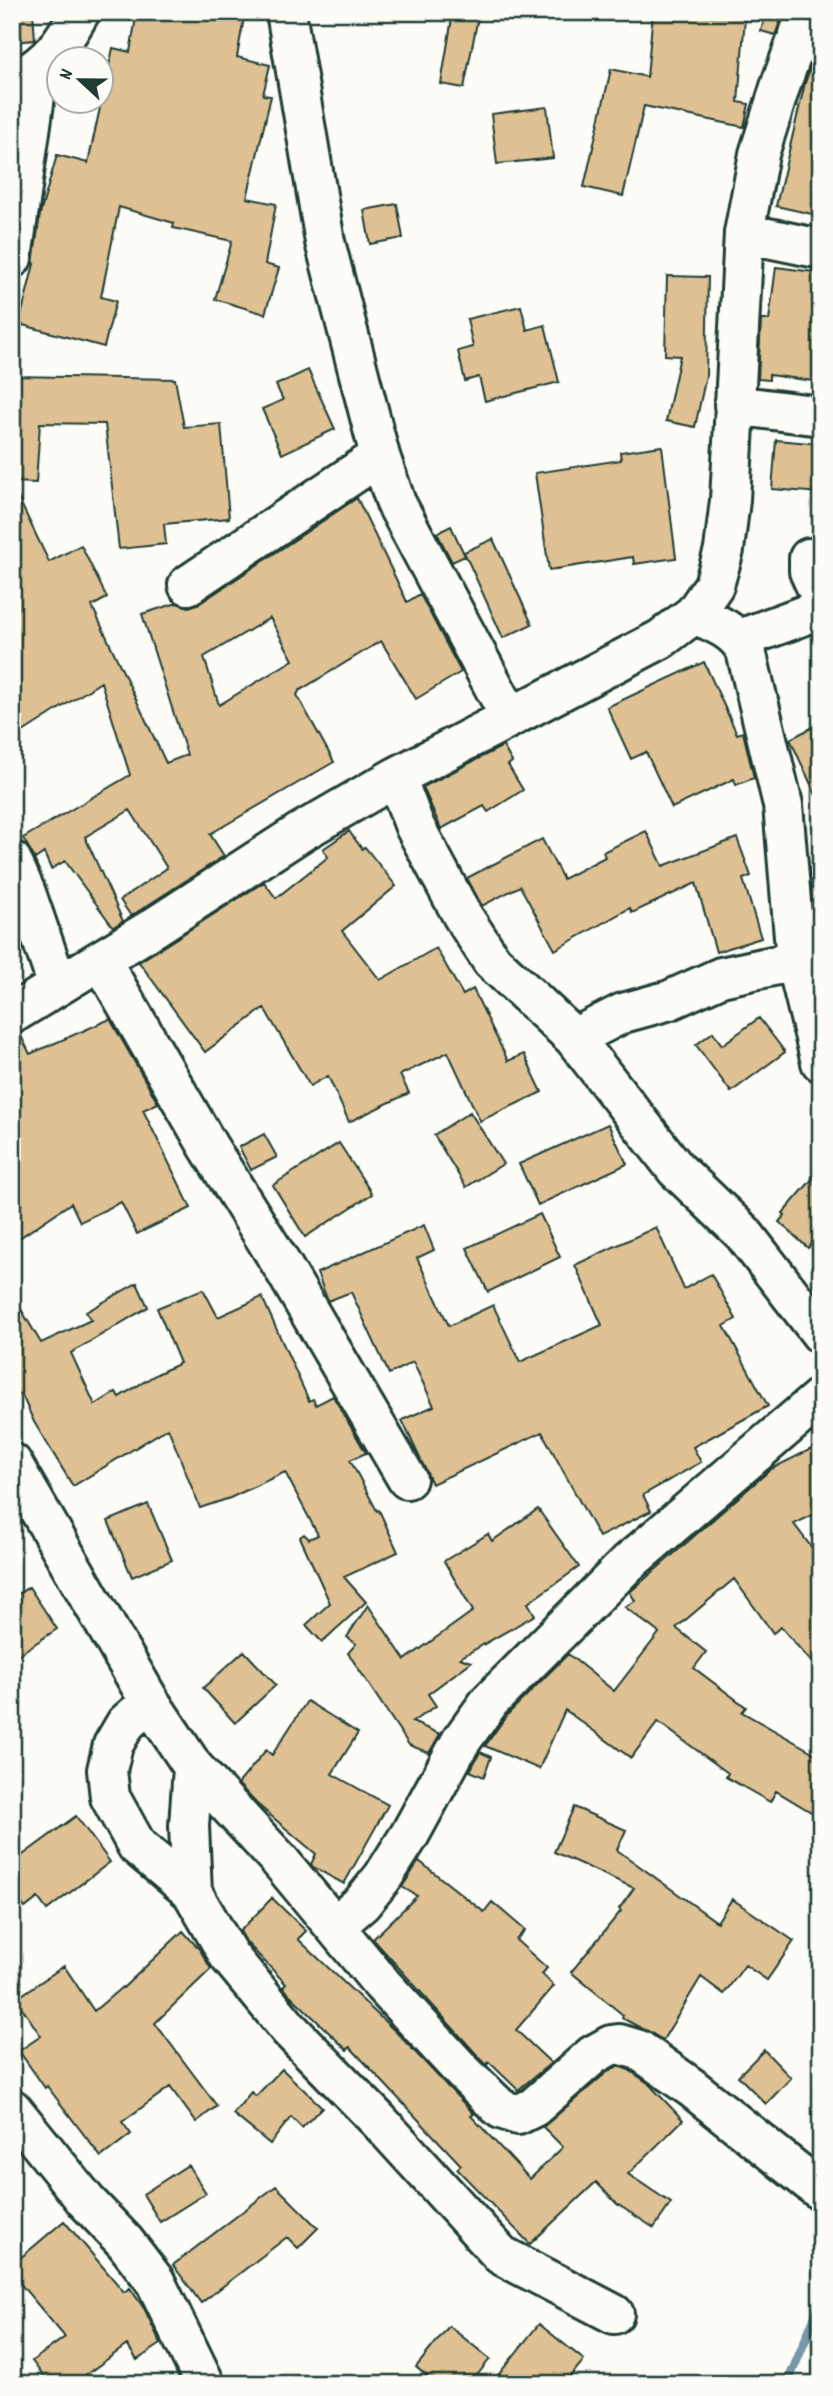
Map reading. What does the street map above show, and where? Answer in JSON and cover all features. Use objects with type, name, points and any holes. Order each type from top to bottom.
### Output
[{"type":"street","points":[[12,258],[25,75],[60,48],[80,12]]},
{"type":"street","points":[[286,12],[325,242],[380,456],[396,503],[510,717]]},
{"type":"street","points":[[12,1014],[301,832],[396,777],[661,639],[694,614],[714,585],[724,551],[730,500],[744,233],[759,155],[807,12]]},
{"type":"street","points":[[744,233],[821,249]]},
{"type":"street","points":[[734,405],[821,416]]},
{"type":"street","points":[[188,586],[380,456]]},
{"type":"street","points":[[809,558],[809,572],[821,597]]},
{"type":"street","points":[[740,639],[821,609]]},
{"type":"street","points":[[694,614],[724,627],[740,639],[746,652],[783,805],[796,961],[821,1062]]},
{"type":"street","points":[[396,777],[415,827],[462,915],[492,961],[574,1038],[676,1169],[743,1233],[821,1334]]},
{"type":"street","points":[[12,861],[26,892],[58,986]]},
{"type":"street","points":[[101,960],[208,1146],[283,1267],[407,1479]]},
{"type":"street","points":[[574,1038],[623,1013],[670,1000],[721,977],[796,961]]},
{"type":"street","points":[[335,1926],[362,1903],[383,1877],[461,1741],[490,1701],[628,1563],[821,1396]]},
{"type":"street","points":[[12,1463],[150,1702],[193,1767],[335,1926],[382,1984],[501,2109],[518,2115],[534,2107],[593,2055],[611,2045],[619,2044],[639,2050],[692,2088],[821,2191]]},
{"type":"street","points":[[150,1702],[126,1723],[113,1745],[107,1770],[110,1797],[137,1846],[192,1892],[229,1956],[289,2029],[379,2121],[501,2255],[614,2314]]},
{"type":"street","points":[[192,1892],[189,1826],[193,1767]]},
{"type":"street","points":[[12,2109],[155,2281],[205,2384]]},
{"type":"building","points":[[12,12],[33,12],[35,40],[12,42]]},
{"type":"building","points":[[137,12],[245,12],[237,57],[270,65],[263,95],[271,96],[247,198],[276,204],[265,264],[279,268],[265,314],[215,299],[232,241],[173,228],[174,223],[119,207],[101,297],[116,301],[104,347],[19,324],[34,264],[40,214],[57,155],[88,163],[98,116],[116,116],[116,49],[130,52]]},
{"type":"building","points":[[453,12],[479,12],[464,88],[441,84]]},
{"type":"building","points":[[653,12],[745,18],[738,102],[749,104],[744,127],[644,106],[623,196],[584,187],[611,69],[647,77]]},
{"type":"building","points":[[766,12],[783,14],[775,35],[761,31]]},
{"type":"building","points":[[815,54],[821,54],[821,216],[776,206],[805,83]]},
{"type":"building","points":[[547,107],[553,158],[497,164],[491,114]]},
{"type":"building","points":[[397,204],[403,238],[370,244],[364,210]]},
{"type":"building","points":[[776,267],[821,273],[821,382],[769,375],[769,380],[758,379],[761,320],[769,320]]},
{"type":"building","points":[[667,276],[708,277],[706,376],[695,427],[666,421],[680,356],[665,355]]},
{"type":"building","points":[[521,306],[527,330],[545,325],[559,382],[485,401],[479,377],[465,381],[458,351],[473,347],[467,319]]},
{"type":"building","points":[[308,370],[335,429],[282,454],[262,409],[283,400],[276,385]]},
{"type":"building","points":[[12,376],[175,379],[184,427],[221,424],[229,518],[164,524],[166,544],[119,549],[105,424],[40,423],[36,483],[12,482]]},
{"type":"building","points":[[776,440],[821,444],[821,493],[772,489]]},
{"type":"building","points":[[662,446],[676,558],[634,564],[633,557],[549,570],[535,473],[621,460],[620,452]]},
{"type":"building","points":[[12,485],[49,562],[81,545],[107,598],[92,606],[166,763],[187,755],[142,614],[177,603],[189,607],[200,603],[357,498],[407,602],[420,594],[461,672],[416,699],[381,641],[299,691],[297,695],[334,762],[210,834],[224,856],[131,916],[120,900],[167,868],[130,810],[85,837],[123,921],[113,927],[65,861],[51,869],[44,853],[35,859],[23,838],[130,775],[101,682],[12,739]],"holes":[[[270,618],[293,660],[219,705],[204,657]]]},
{"type":"building","points":[[451,526],[465,556],[452,562],[437,533]]},
{"type":"building","points":[[493,539],[532,624],[503,638],[464,552]]},
{"type":"building","points":[[704,662],[737,734],[743,732],[754,778],[736,785],[734,779],[672,808],[646,752],[631,759],[607,707]]},
{"type":"building","points":[[821,723],[821,806],[790,739]]},
{"type":"building","points":[[503,746],[512,762],[508,765],[523,790],[488,812],[484,806],[441,829],[423,787]]},
{"type":"building","points":[[349,831],[396,886],[342,931],[380,980],[436,948],[463,995],[473,989],[508,1061],[524,1054],[542,1092],[480,1121],[448,1052],[400,1075],[409,1093],[349,1122],[328,1076],[310,1086],[264,1008],[205,1052],[139,962],[264,882],[276,898],[328,857],[323,849]]},
{"type":"building","points":[[646,831],[663,866],[737,838],[751,876],[743,879],[761,938],[716,952],[696,883],[632,913],[630,908],[555,950],[520,886],[482,906],[467,878],[542,839],[563,879],[605,857],[603,852]]},
{"type":"building","points":[[759,1018],[785,1052],[731,1092],[696,1045],[713,1032],[722,1045]]},
{"type":"building","points":[[110,1019],[158,1103],[143,1110],[191,1208],[137,1234],[121,1202],[80,1222],[71,1203],[12,1243],[12,1036],[20,1034],[30,1054]]},
{"type":"building","points":[[470,1112],[503,1164],[466,1187],[434,1135]]},
{"type":"building","points":[[608,1124],[627,1164],[538,1205],[519,1164]]},
{"type":"building","points":[[264,1134],[277,1157],[251,1170],[239,1147]]},
{"type":"building","points":[[339,1143],[372,1194],[305,1237],[273,1185]]},
{"type":"building","points":[[821,1169],[821,1233],[808,1248],[779,1222],[785,1215],[783,1213]]},
{"type":"building","points":[[540,1214],[560,1257],[488,1292],[467,1248]]},
{"type":"building","points":[[424,1225],[434,1250],[417,1258],[449,1326],[493,1305],[520,1362],[602,1325],[575,1265],[656,1227],[684,1289],[711,1274],[736,1319],[724,1326],[768,1406],[693,1447],[701,1462],[643,1495],[651,1511],[599,1537],[542,1432],[432,1484],[402,1420],[434,1406],[413,1362],[389,1374],[351,1292],[328,1301],[317,1273]]},
{"type":"building","points":[[137,1283],[148,1307],[71,1353],[95,1405],[116,1392],[119,1397],[180,1363],[157,1308],[203,1289],[218,1317],[262,1297],[309,1401],[313,1399],[316,1405],[333,1396],[366,1453],[350,1460],[377,1511],[379,1510],[398,1552],[344,1577],[366,1602],[322,1642],[306,1625],[330,1603],[300,1537],[304,1534],[309,1539],[318,1535],[285,1472],[230,1498],[200,1508],[168,1428],[73,1486],[34,1422],[21,1393],[12,1397],[12,1294],[41,1343],[91,1320],[86,1312]]},
{"type":"building","points":[[821,1444],[821,1511],[794,1524],[821,1560],[821,1673],[781,1627],[773,1633],[734,1579],[676,1628],[706,1652],[694,1668],[746,1707],[742,1712],[821,1757],[821,1818],[776,1791],[770,1802],[726,1777],[728,1773],[658,1722],[631,1758],[565,1710],[539,1769],[485,1746],[507,1715],[568,1654],[614,1691],[659,1633],[625,1607],[635,1601],[630,1592],[771,1469]]},
{"type":"building","points":[[148,1504],[172,1560],[132,1577],[108,1521]]},
{"type":"building","points":[[538,1509],[579,1567],[528,1603],[535,1615],[460,1658],[471,1662],[428,1694],[436,1706],[412,1722],[440,1734],[429,1753],[409,1745],[348,1653],[356,1644],[347,1637],[368,1605],[405,1660],[473,1611],[444,1561],[488,1534],[492,1541]]},
{"type":"building","points":[[29,1587],[57,1629],[12,1659],[12,1598]]},
{"type":"building","points":[[244,1651],[276,1685],[235,1723],[203,1688]]},
{"type":"building","points":[[307,1701],[358,1733],[332,1774],[388,1805],[344,1884],[313,1867],[311,1864],[316,1854],[257,1804],[238,1784],[266,1750],[272,1755]]},
{"type":"building","points":[[480,1752],[491,1757],[484,1777],[470,1771]]},
{"type":"building","points":[[574,1807],[626,1830],[617,1850],[717,1922],[732,1899],[794,1941],[767,1980],[745,1965],[724,1994],[701,1977],[663,2040],[622,2018],[623,2015],[571,1972],[621,1911],[619,1909],[634,1888],[554,1852]]},
{"type":"building","points":[[76,1816],[110,1862],[47,1910],[38,1898],[25,1908],[12,1891],[12,1863]]},
{"type":"building","points":[[419,1861],[484,1912],[492,1902],[525,1930],[516,1940],[547,1968],[542,1974],[554,1986],[516,2030],[551,2063],[518,2090],[489,2062],[487,2065],[479,2057],[373,1939],[417,1896],[402,1887]]},
{"type":"building","points":[[272,1898],[306,1931],[298,1939],[396,2032],[474,2114],[471,2116],[530,2179],[563,2147],[543,2127],[606,2073],[618,2066],[648,2083],[683,2120],[628,2174],[671,2203],[654,2228],[617,2204],[596,2182],[530,2244],[457,2169],[461,2165],[350,2047],[347,2050],[289,1994],[283,1987],[286,1984],[247,1943],[240,1931]]},
{"type":"building","points":[[183,1931],[200,1950],[211,1969],[155,2023],[217,2106],[196,2122],[170,2087],[122,2122],[131,2134],[101,2157],[19,2051],[41,2036],[16,1999],[64,1966],[94,2011],[123,1988]]},
{"type":"building","points":[[764,2050],[791,2078],[766,2104],[738,2076]]},
{"type":"building","points":[[282,2069],[322,2107],[302,2128],[291,2117],[270,2144],[233,2114],[251,2092],[256,2096]]},
{"type":"building","points":[[188,2165],[206,2193],[160,2222],[143,2194]]},
{"type":"building","points":[[276,2186],[318,2228],[298,2248],[287,2237],[201,2303],[173,2265]]},
{"type":"building","points":[[64,2221],[124,2292],[130,2288],[145,2310],[161,2344],[137,2360],[127,2345],[73,2384],[49,2384],[32,2361],[65,2337],[12,2274],[12,2265]]},
{"type":"building","points":[[539,2324],[584,2360],[564,2384],[491,2384]]},
{"type":"building","points":[[449,2326],[490,2359],[470,2384],[436,2384],[416,2367]]},
{"type":"waterway","points":[[787,2384],[821,2302]]}]
